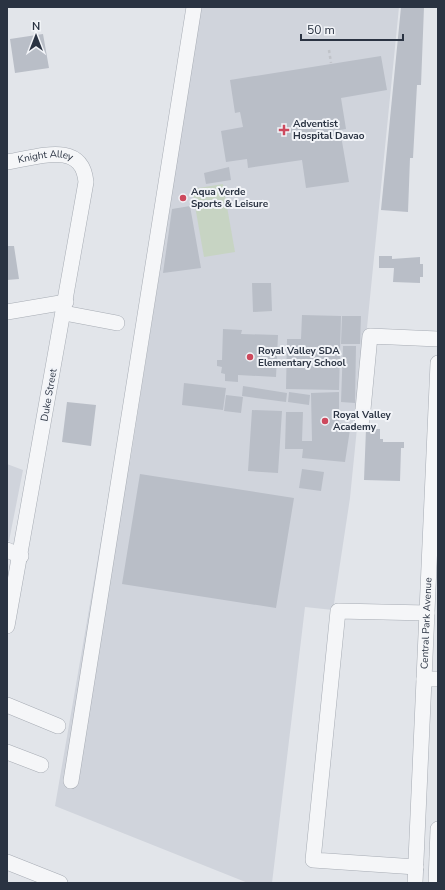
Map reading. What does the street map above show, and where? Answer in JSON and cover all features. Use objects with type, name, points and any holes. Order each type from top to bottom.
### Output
[{"type":"street","points":[[71,780],[194,7]]},
{"type":"street","name":"Knight Alley","points":[[7,162],[52,155],[65,155],[75,158],[82,164]]},
{"type":"street","name":"Duke Street","points":[[7,626],[14,553],[65,307],[86,182],[82,164]]},
{"type":"street","points":[[7,312],[65,307],[117,323]]},
{"type":"street","points":[[362,420],[370,336],[438,339]]},
{"type":"street","name":"Central Park Avenue","points":[[415,883],[431,679],[426,613],[438,363]]},
{"type":"street","points":[[416,866],[314,860],[338,611],[426,613]]},
{"type":"street","points":[[7,705],[58,726]]},
{"type":"street","points":[[7,752],[41,765]]},
{"type":"street","points":[[436,883],[438,829]]},
{"type":"street","points":[[7,862],[60,883]]},
{"type":"path","points":[[329,50],[331,64]]},
{"type":"shaded area","points":[[201,7],[399,7],[350,498],[333,610],[305,607],[272,883],[248,883],[55,806],[115,459],[130,462]]},
{"type":"shaded area","points":[[7,464],[23,470],[9,541],[7,541]]},
{"type":"green space","points":[[223,184],[235,252],[204,257],[192,189]]},
{"type":"building","points":[[401,7],[424,7],[421,85],[417,85],[413,158],[410,158],[408,212],[381,210]]},
{"type":"building","points":[[43,34],[49,68],[15,73],[10,39]]},
{"type":"building","points":[[381,56],[387,90],[341,98],[346,129],[340,130],[349,182],[306,188],[302,160],[248,168],[247,159],[226,162],[221,131],[243,127],[240,112],[235,113],[230,80]]},
{"type":"building","points":[[229,167],[231,180],[206,184],[204,173]]},
{"type":"building","points":[[190,206],[201,268],[163,273],[172,209]]},
{"type":"building","points":[[7,246],[14,246],[19,279],[7,280]]},
{"type":"building","points":[[379,256],[392,256],[392,259],[420,257],[420,264],[423,264],[423,277],[420,277],[420,283],[393,282],[394,268],[379,268]]},
{"type":"building","points":[[252,283],[271,283],[272,311],[253,312]]},
{"type":"building","points":[[302,315],[341,316],[339,390],[286,389],[287,339],[301,339]]},
{"type":"building","points":[[342,316],[361,316],[360,344],[341,344]]},
{"type":"building","points":[[223,329],[242,330],[241,334],[278,335],[276,377],[238,375],[238,382],[225,381],[225,374],[221,373],[222,367],[217,366],[217,360],[222,360]]},
{"type":"building","points":[[343,346],[356,346],[355,403],[341,402]]},
{"type":"building","points":[[184,383],[226,388],[223,410],[182,405]]},
{"type":"building","points":[[243,386],[287,393],[286,402],[242,396]]},
{"type":"building","points":[[289,392],[310,395],[309,405],[288,402]]},
{"type":"building","points":[[339,392],[339,423],[351,423],[345,462],[302,458],[303,449],[285,449],[286,412],[303,412],[302,441],[312,441],[311,393]]},
{"type":"building","points":[[226,395],[243,397],[241,413],[224,411]]},
{"type":"building","points":[[67,402],[96,405],[91,446],[62,442]]},
{"type":"building","points":[[252,410],[282,411],[278,473],[248,471]]},
{"type":"building","points":[[366,429],[380,429],[380,439],[383,439],[383,442],[404,442],[404,448],[401,448],[400,481],[364,480]]},
{"type":"building","points":[[302,469],[324,472],[321,491],[299,488]]},
{"type":"building","points":[[140,474],[294,498],[276,608],[122,584]]},
{"type":"place","name":"Adventist Hospital Davao","points":[[284,130]]},
{"type":"place","name":"Aqua Verde Sports & Leisure","points":[[183,198]]},
{"type":"place","name":"Royal Valley SDA Elementary School","points":[[250,357]]},
{"type":"place","name":"Royal Valley Academy","points":[[325,421]]}]
